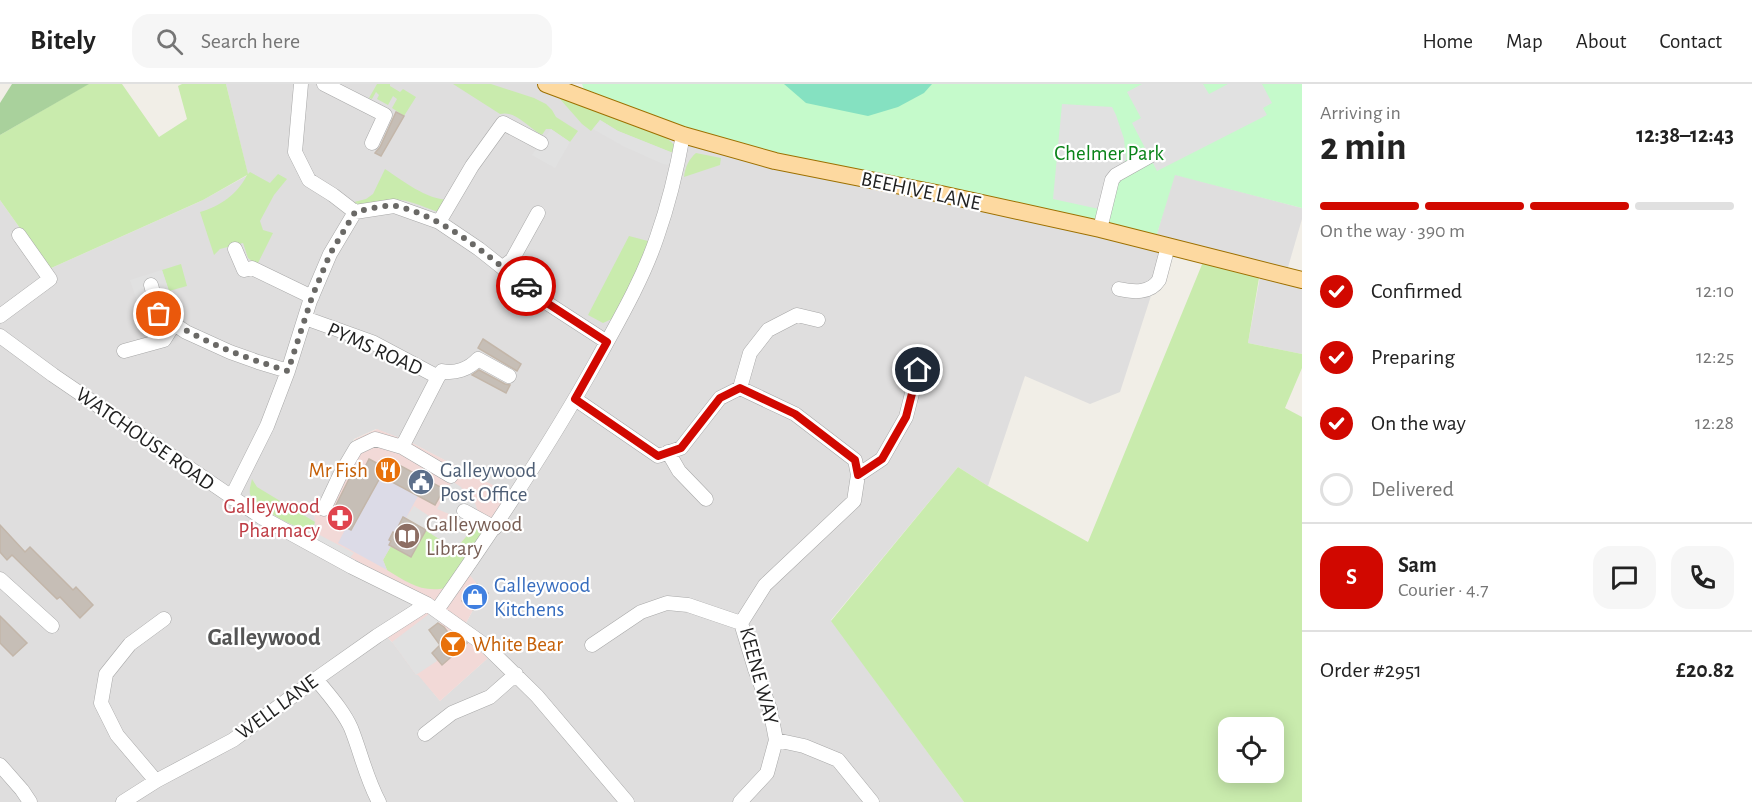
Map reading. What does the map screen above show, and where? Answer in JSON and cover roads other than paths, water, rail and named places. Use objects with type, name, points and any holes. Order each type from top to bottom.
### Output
[{"type":"main road","name":"BEEHIVE LANE","points":[[546,84],[570,88],[683,135],[775,161],[1100,229],[1302,280]]},
{"type":"street","points":[[301,84],[295,152],[309,180],[355,212],[394,206],[440,222],[479,249],[547,303],[607,342]]},
{"type":"street","points":[[324,84],[385,115],[372,143]]},
{"type":"street","points":[[440,222],[472,166],[503,123],[541,143]]},
{"type":"street","points":[[432,607],[495,528],[575,399],[607,342],[635,288],[657,238],[674,184],[683,135]]},
{"type":"street","points":[[1100,229],[1110,178],[1149,156]]},
{"type":"street","name":"PYMS ROAD","points":[[231,498],[267,426],[312,297],[330,254],[355,212]]},
{"type":"street","points":[[502,267],[512,260],[538,213]]},
{"type":"street","points":[[0,316],[50,279],[19,235]]},
{"type":"street","points":[[1119,289],[1137,292],[1156,285],[1168,246]]},
{"type":"street","points":[[234,249],[245,275],[252,268],[312,297]]},
{"type":"street","points":[[150,285],[159,314],[186,332],[230,352],[288,371]]},
{"type":"street","points":[[575,399],[658,456],[681,448],[720,398],[740,388],[750,352],[768,330],[797,315],[818,320]]},
{"type":"street","name":"PYMS ROAD","points":[[305,318],[372,342],[438,377],[402,447]]},
{"type":"street","points":[[124,351],[164,340],[174,324]]},
{"type":"street","name":"WATCHOUSE ROAD","points":[[0,336],[231,498],[312,546],[432,607],[486,646],[516,674],[627,802]]},
{"type":"street","points":[[438,377],[442,371],[448,373],[457,371],[472,365],[478,359],[509,376]]},
{"type":"street","points":[[740,388],[795,414],[855,460],[858,475],[882,459],[906,417],[918,370]]},
{"type":"street","points":[[324,509],[356,448],[375,439],[402,447],[451,476]]},
{"type":"street","points":[[668,452],[679,471],[706,499]]},
{"type":"street","name":"KEENE WAY","points":[[740,802],[767,773],[776,740],[770,709],[741,622],[765,585],[854,501],[858,475]]},
{"type":"street","points":[[464,511],[495,528]]},
{"type":"street","points":[[0,579],[52,626]]},
{"type":"street","points":[[592,645],[641,612],[667,603],[688,605],[741,622]]},
{"type":"street","name":"WELL LANE","points":[[123,802],[233,740],[377,636],[432,607]]},
{"type":"street","points":[[156,782],[117,735],[101,703],[106,674],[130,644],[164,619]]},
{"type":"street","points":[[425,734],[452,713],[490,698],[516,674]]},
{"type":"street","points":[[316,679],[342,712],[351,728],[366,776],[379,802]]},
{"type":"street","points":[[776,740],[804,746],[838,760],[873,802]]},
{"type":"street","points":[[0,765],[30,802]]},
{"type":"place","name":"Mr Fish","points":[[388,470]]},
{"type":"place","name":"Galleywood Post Office","points":[[421,482]]},
{"type":"place","name":"Galleywood Pharmacy","points":[[340,518]]},
{"type":"place","name":"Galleywood Library","points":[[407,536]]},
{"type":"place","name":"Galleywood Kitchens","points":[[475,597]]},
{"type":"place","name":"White Bear","points":[[453,644]]},
{"type":"district","name":"Galleywood","points":[[264,638]]},
{"type":"park label","name":"Chelmer Park","points":[[1109,153]]}]
